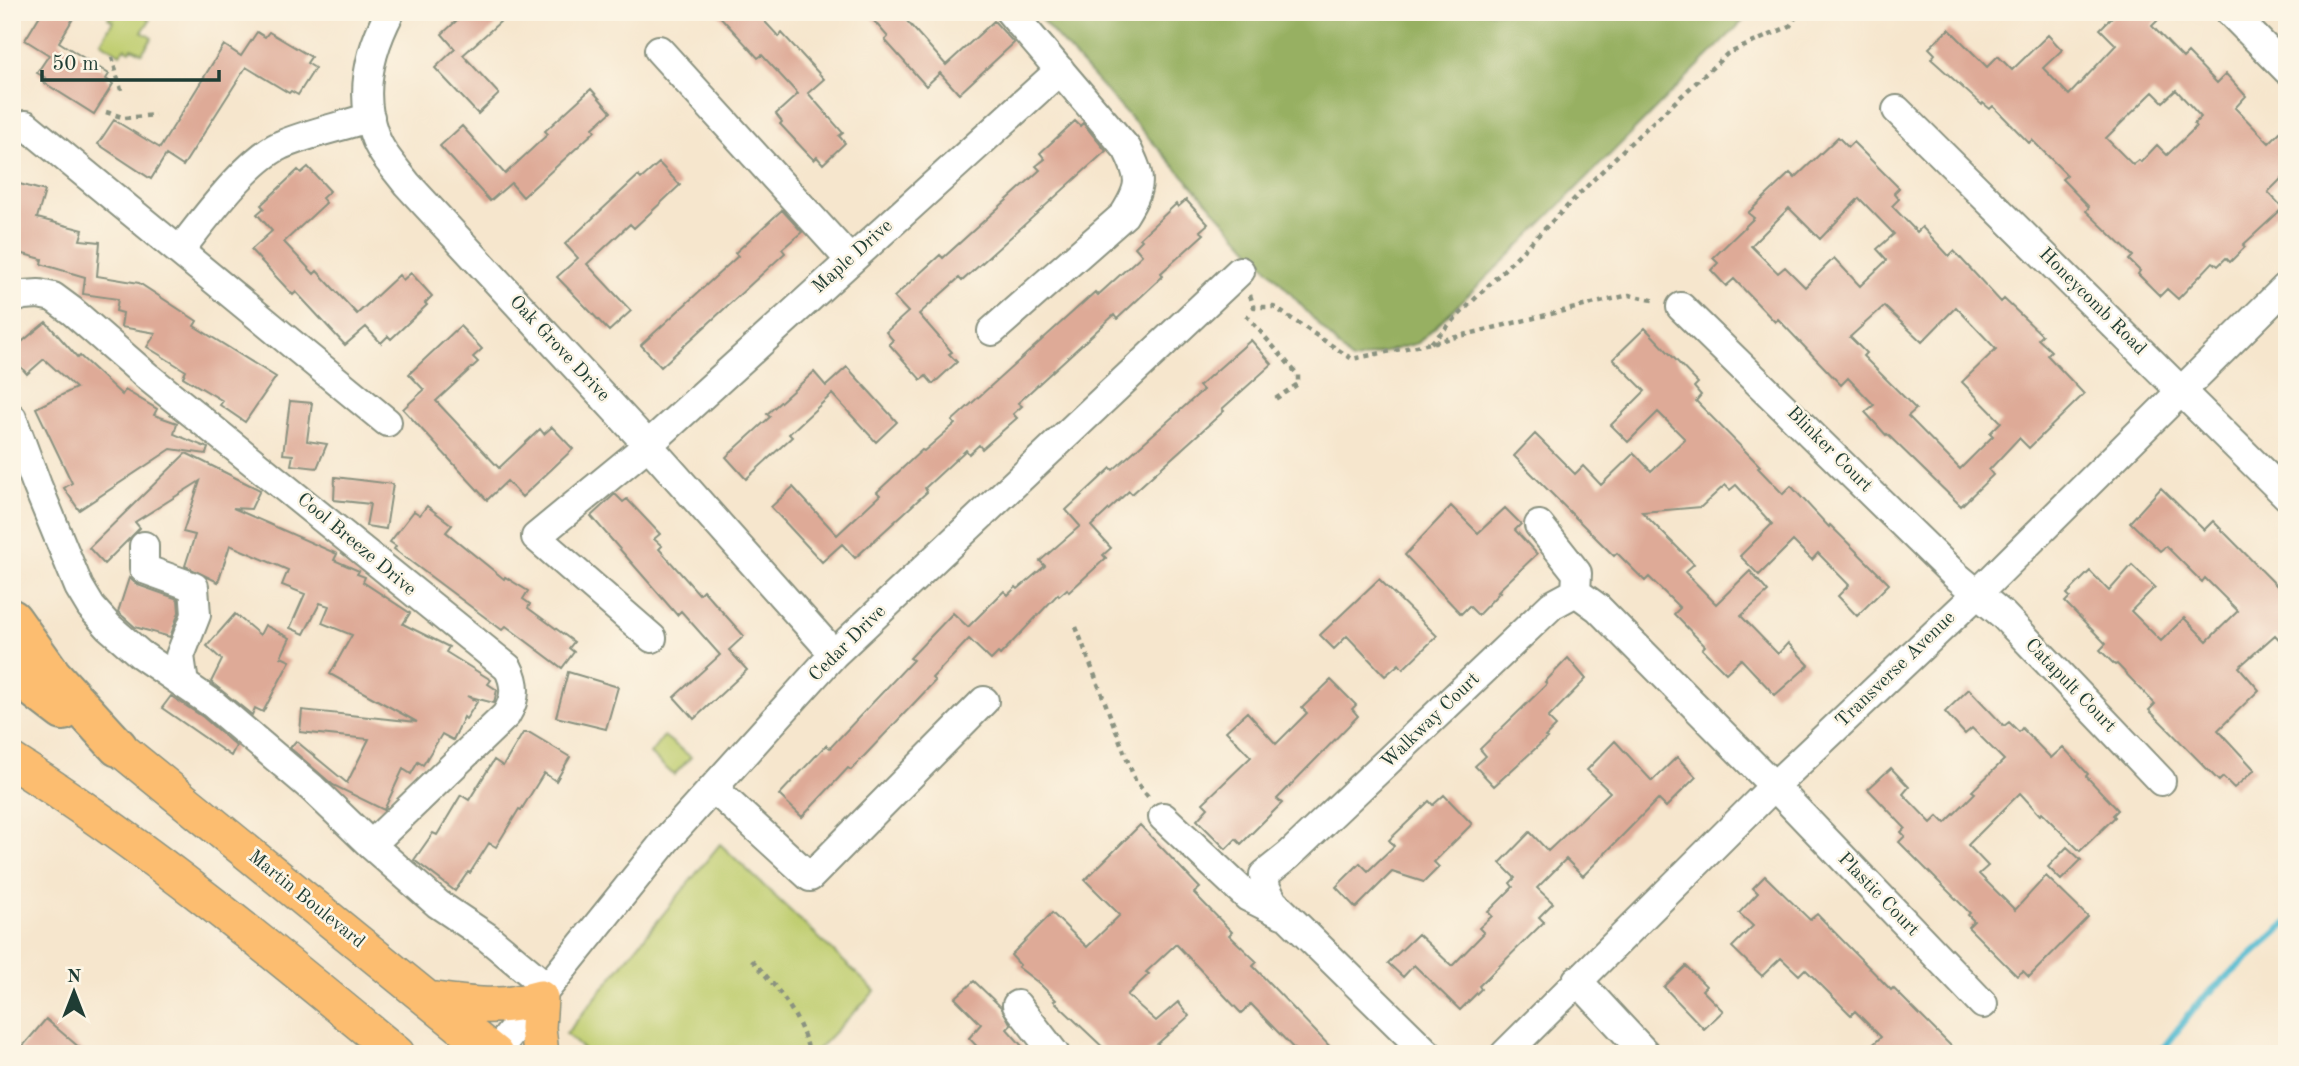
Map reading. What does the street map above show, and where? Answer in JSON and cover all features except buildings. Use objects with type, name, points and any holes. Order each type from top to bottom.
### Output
[{"type":"highway","points":[[12,619],[52,675],[118,747]]},
{"type":"highway","points":[[12,672],[78,722],[118,747]]},
{"type":"main road","name":"Martin Boulevard","points":[[118,747],[495,1054]]},
{"type":"main road","points":[[12,761],[101,821],[305,978],[397,1054]]},
{"type":"main road","points":[[428,999],[485,1006],[514,1006],[544,993]]},
{"type":"main road","points":[[541,1054],[538,1028],[544,993]]},
{"type":"street","name":"Oak Grove Drive","points":[[390,12],[376,38],[369,63],[370,117],[374,135],[384,154],[407,184],[648,444],[834,654]]},
{"type":"street","points":[[992,331],[1124,215],[1136,196],[1139,172],[1127,149],[1010,12]]},
{"type":"street","points":[[2230,12],[2287,70]]},
{"type":"street","points":[[659,51],[850,260]]},
{"type":"street","name":"Maple Drive","points":[[652,638],[536,537],[648,444],[1060,70]]},
{"type":"street","name":"Honeycomb Road","points":[[1897,110],[2287,496]]},
{"type":"street","points":[[179,251],[226,192],[279,146],[370,117]]},
{"type":"street","points":[[26,125],[387,422]]},
{"type":"street","name":"Cedar Drive","points":[[495,1054],[666,840],[834,654],[1240,271]]},
{"type":"street","name":"Transverse Avenue","points":[[1505,1054],[1774,786],[1976,594],[2287,286]]},
{"type":"street","name":"Cool Breeze Drive","points":[[12,299],[39,294],[52,297],[72,311],[148,377],[508,668],[515,684],[515,693],[513,704],[506,715],[371,845]]},
{"type":"street","name":"Blinker Court","points":[[1681,307],[1976,594]]},
{"type":"street","points":[[12,418],[79,587],[108,627],[140,654],[213,704],[276,756],[371,845],[438,904],[486,937],[544,993]]},
{"type":"street","points":[[1539,525],[1577,573],[1576,592],[1598,608],[1774,786]]},
{"type":"street","points":[[144,546],[144,569],[194,587],[196,614],[180,656],[184,684]]},
{"type":"street","name":"Walkway Court","points":[[1428,1054],[1273,902],[1266,888],[1264,875],[1289,855],[1552,605],[1576,592]]},
{"type":"street","name":"Catapult Court","points":[[1976,594],[2003,615],[2161,781]]},
{"type":"street","points":[[714,789],[810,877],[984,701]]},
{"type":"street","name":"Plastic Court","points":[[1774,786],[1983,1004]]},
{"type":"street","points":[[1163,817],[1248,897],[1289,918]]},
{"type":"street","points":[[1577,980],[1646,1054]]},
{"type":"street","points":[[1017,1005],[1055,1054]]},
{"type":"path","points":[[1431,343],[1624,149],[1727,54],[1790,26],[1799,12]]},
{"type":"path","points":[[113,57],[121,90]]},
{"type":"path","points":[[106,112],[125,118],[155,115]]},
{"type":"path","points":[[1240,271],[1255,307],[1274,307],[1352,359],[1431,343],[1629,295],[1681,307]]},
{"type":"path","points":[[1246,315],[1298,375],[1298,384],[1272,401]]},
{"type":"path","points":[[1076,627],[1135,780],[1163,817]]},
{"type":"path","points":[[752,960],[775,986],[799,1021],[810,1054]]},
{"type":"green space","points":[[119,12],[129,15],[137,12],[150,20],[142,32],[152,38],[142,53],[125,48],[120,54],[101,42],[113,21],[108,18],[110,14],[115,17]]},
{"type":"green space","points":[[1034,12],[1752,12],[1510,255],[1418,343],[1352,361]]},
{"type":"green space","points":[[664,736],[691,757],[674,775],[650,754]]},
{"type":"green space","points":[[720,844],[875,991],[813,1054],[588,1054],[566,1034]]},
{"type":"waterway","points":[[2159,1054],[2200,1001],[2287,923]]}]
